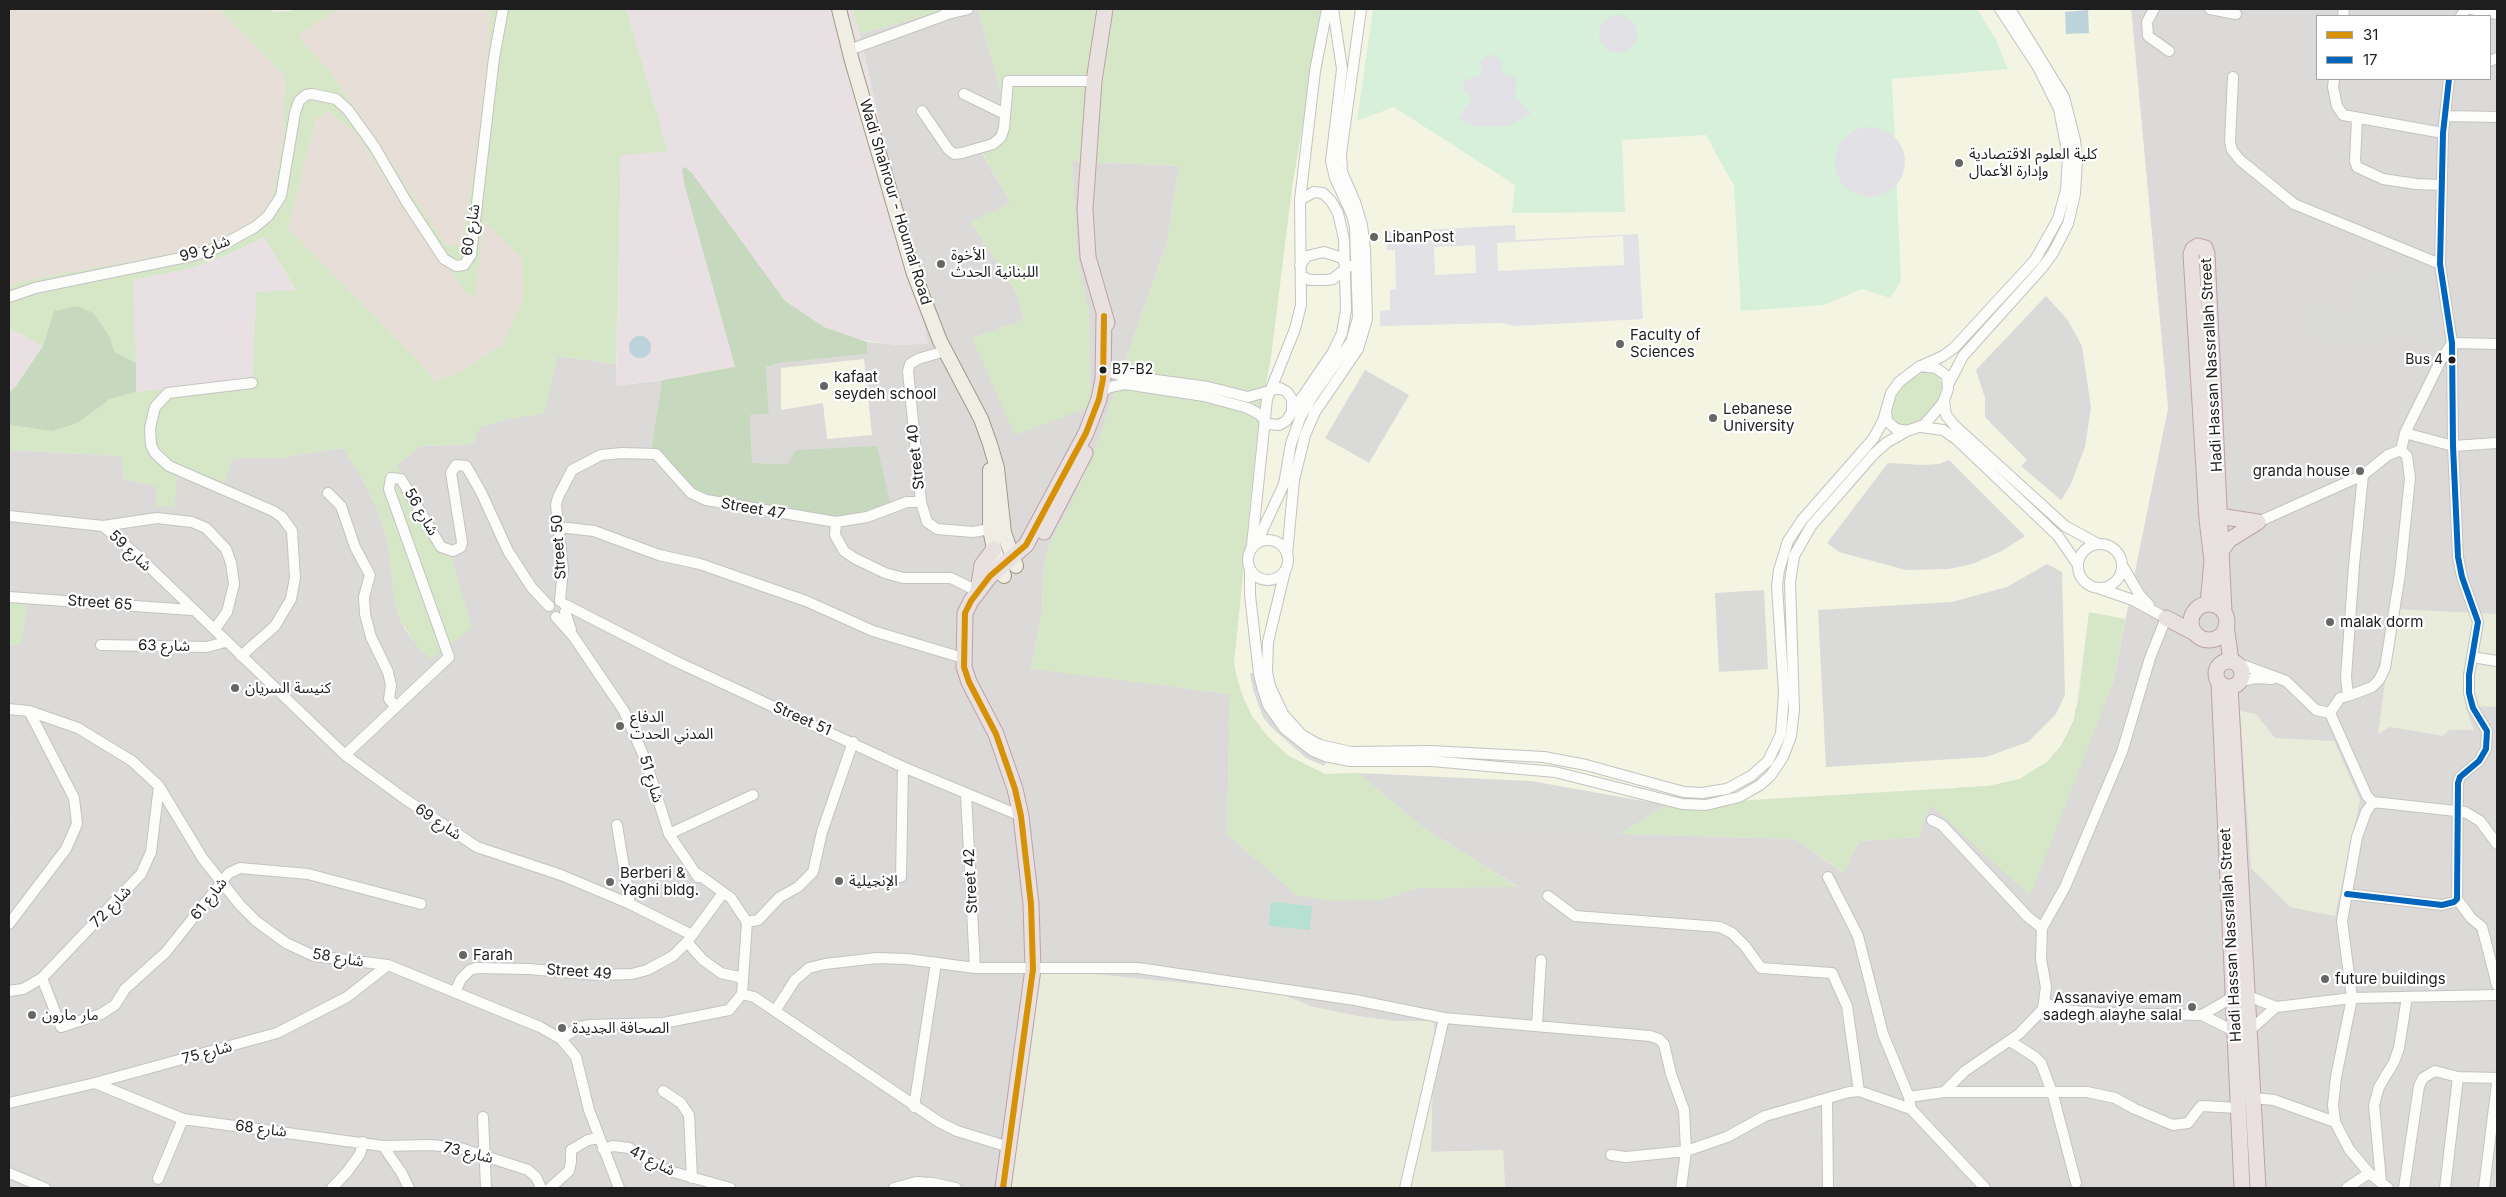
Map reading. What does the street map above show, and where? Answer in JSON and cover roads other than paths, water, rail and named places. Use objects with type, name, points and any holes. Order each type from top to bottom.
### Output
[{"type":"highway","points":[[966,623],[974,616],[1008,567],[1026,545],[1086,433],[1106,381],[1104,316],[1088,257],[1085,234],[1086,178],[1094,81],[1105,9]]},
{"type":"highway","name":"Hadi Hassan Nassrallah Street","points":[[2208,604],[2213,518],[2207,254],[2205,248],[2198,246],[2193,249],[2191,254],[2213,518],[2221,551],[2228,664]]},
{"type":"highway","points":[[2213,518],[2258,522]]},
{"type":"highway","points":[[2221,551],[2229,540],[2258,522]]},
{"type":"highway","points":[[994,550],[982,565],[977,592],[965,613],[963,658],[969,682],[996,734],[1021,816],[1031,904],[1033,969],[1003,1188]]},
{"type":"highway","points":[[977,592],[1008,567]]},
{"type":"highway","points":[[2160,615],[2206,640],[2214,639],[2222,634],[2225,619],[2217,606],[2208,604],[2199,607],[2193,614],[2191,624],[2195,633]]},
{"type":"highway","points":[[2160,615],[2193,614]]},
{"type":"highway","points":[[2214,639],[2228,664],[2243,673],[2230,684],[2216,675],[2228,664]]},
{"type":"highway","name":"Hadi Hassan Nassrallah Street","points":[[2230,684],[2242,1032],[2239,1108],[2242,1188]]},
{"type":"highway","name":"Hadi Hassan Nassrallah Street","points":[[2242,1032],[2254,1098],[2258,1188]]},
{"type":"main road","name":"Wadi Shahrour - Houmal Road","points":[[839,9],[849,50],[914,274],[945,351],[981,419],[990,444],[997,468],[1008,567]]},
{"type":"main road","name":"Wadi Shahrour - Houmal Road","points":[[990,444],[990,529],[994,550],[1008,567]]},
{"type":"street","name":"شارع 60","points":[[306,95],[327,96],[336,99],[348,110],[374,146],[411,209],[444,259],[456,266],[464,265],[471,255],[493,66],[503,9]]},
{"type":"street","points":[[849,50],[947,12],[968,9]]},
{"type":"street","points":[[1254,546],[1264,422],[1270,390],[1299,318],[1302,298],[1300,200],[1315,71],[1327,9]]},
{"type":"street","points":[[1106,381],[1220,399],[1254,411],[1264,422],[1272,425],[1282,424],[1333,352],[1342,332],[1346,310],[1352,214],[1335,178],[1331,161],[1342,69],[1333,9]]},
{"type":"street","points":[[1361,9],[1341,154],[1342,172],[1360,215],[1365,246],[1367,319],[1362,340],[1351,360],[1315,412],[1302,445],[1294,480],[1287,555],[1268,642],[1267,672],[1276,701],[1291,724],[1302,735],[1320,745],[1351,752],[1431,751],[1526,755],[1586,765],[1693,793],[1727,789],[1760,769],[1768,761],[1777,743],[1783,718],[1784,693],[1777,586],[1784,551],[1802,520],[1873,439],[1886,412]]},
{"type":"street","points":[[1921,427],[1935,414],[1944,400],[1948,386],[1963,356],[2042,268],[2056,247],[2072,211],[2077,176],[2076,153],[2072,124],[2064,97],[2032,50],[2000,9]]},
{"type":"street","points":[[1907,431],[1891,426],[1887,421],[1888,399],[1895,386],[1920,366],[1943,356],[1954,348],[2035,260],[2048,240],[2058,219],[2066,190],[2068,156],[2066,137],[2055,97],[2010,9]]},
{"type":"street","points":[[2154,9],[2147,22],[2148,36],[2169,51]]},
{"type":"street","points":[[2210,9],[2236,14]]},
{"type":"street","points":[[2470,9],[2497,14]]},
{"type":"street","points":[[2233,76],[2230,142],[2232,150],[2240,160],[2294,204],[2440,264]]},
{"type":"street","points":[[2334,80],[2333,87],[2339,110],[2343,115],[2443,133]]},
{"type":"street","points":[[2449,80],[2443,133],[2440,264],[2452,343],[2453,446],[2458,557],[2462,577],[2478,622],[2469,675],[2470,701],[2475,714],[2485,726],[2487,740],[2483,757],[2458,781],[2457,898],[2471,918],[2482,927],[2497,985]]},
{"type":"street","points":[[922,111],[954,154],[993,144],[1001,137],[1004,128],[1008,82],[1094,81]]},
{"type":"street","points":[[964,94],[1005,114]]},
{"type":"street","name":"شارع 99","points":[[9,297],[35,288],[191,256],[217,248],[255,227],[268,216],[282,196],[295,113],[299,101],[306,95]]},
{"type":"street","points":[[2446,116],[2497,117]]},
{"type":"street","points":[[2357,119],[2355,161],[2357,167],[2383,179],[2416,184],[2441,185]]},
{"type":"street","points":[[1300,200],[1309,194],[1319,192],[1332,201],[1343,230],[1349,264]]},
{"type":"street","points":[[2048,240],[2056,247]]},
{"type":"street","points":[[1300,271],[1310,280],[1327,280],[1349,264],[1365,246]]},
{"type":"street","points":[[1300,271],[1307,256],[1324,252],[1342,258],[1367,285]]},
{"type":"street","points":[[1357,274],[1359,307],[1355,332],[1344,353],[1314,394],[1300,418],[1291,444],[1282,489],[1248,562],[1253,623],[1263,690],[1276,718],[1294,738],[1313,751],[1338,759],[1364,762],[1432,761],[1526,768],[1569,774],[1690,806],[1706,806],[1731,800],[1760,785],[1771,775],[1784,757],[1793,723],[1794,697],[1790,569],[1796,550],[1811,526],[1873,455],[1886,443],[1907,431],[1921,427],[1943,430],[1956,439],[2058,536],[2078,565],[2083,580],[2098,588],[2120,595],[2160,615]]},
{"type":"street","points":[[2452,343],[2497,344]]},
{"type":"street","points":[[2401,450],[2405,433],[2441,360],[2452,343]]},
{"type":"street","name":"Street 40","points":[[945,351],[918,359],[910,364],[908,371],[921,502],[927,522],[937,529],[973,532],[990,529]]},
{"type":"street","points":[[1920,366],[1943,371],[1947,376],[1948,386]]},
{"type":"street","points":[[1106,381],[1208,387],[1248,397],[1280,388],[1287,392],[1292,399],[1292,412]]},
{"type":"street","points":[[241,656],[275,626],[291,599],[295,578],[292,531],[282,517],[273,511],[169,466],[155,453],[151,446],[150,428],[155,407],[168,392],[252,383]]},
{"type":"street","points":[[1944,400],[1946,415],[1955,426],[2065,526],[2117,552],[2138,594],[2160,615]]},
{"type":"street","points":[[2405,433],[2453,446],[2497,443]]},
{"type":"street","points":[[2258,522],[2364,475],[2388,455],[2401,450]]},
{"type":"street","points":[[2330,713],[2340,698],[2372,687],[2379,680],[2385,668],[2400,574],[2410,478],[2407,456],[2401,450]]},
{"type":"street","name":"Street 47","points":[[601,455],[622,453],[656,454],[691,492],[706,500],[836,522],[867,517],[894,506],[921,502]]},
{"type":"street","name":"Street 50","points":[[559,607],[563,574],[556,505],[565,480],[579,466],[601,455]]},
{"type":"street","name":"شارع 56","points":[[345,755],[449,657],[389,489],[391,478],[401,479],[441,547],[453,552],[461,547],[462,542],[451,473],[456,465],[466,466],[481,492],[508,551],[529,583],[559,607]]},
{"type":"street","points":[[2348,696],[2346,677],[2354,565],[2364,475]]},
{"type":"street","points":[[328,493],[341,506],[354,548],[370,575],[364,597],[365,614],[371,637],[388,672],[391,685],[389,699],[396,707]]},
{"type":"street","name":"شارع 59","points":[[9,516],[102,526],[138,556],[191,610],[215,629],[225,642]]},
{"type":"street","points":[[102,526],[157,518],[192,522],[206,528],[226,549],[231,563],[234,584],[228,612],[215,629]]},
{"type":"street","points":[[836,522],[835,535],[844,551],[854,558],[885,573],[903,578],[951,578],[977,592]]},
{"type":"street","points":[[559,527],[594,531],[659,555],[700,564],[806,601],[872,632],[963,658]]},
{"type":"street","points":[[1254,546],[1262,541],[1275,541],[1280,544],[1287,555]]},
{"type":"street","points":[[2078,565],[2081,554],[2086,549],[2098,544]]},
{"type":"street","points":[[2098,588],[2114,583],[2118,578],[2122,565]]},
{"type":"street","points":[[1250,569],[1254,574],[1267,580],[1280,576],[1284,571]]},
{"type":"street","name":"Street 65","points":[[9,597],[191,610]]},
{"type":"street","name":"Street 51","points":[[559,607],[586,616],[673,660],[903,766],[1021,816]]},
{"type":"street","name":"شارع 51","points":[[559,607],[573,636],[631,726],[645,759],[669,834],[681,855],[695,872],[719,894],[735,902],[747,922]]},
{"type":"street","points":[[1944,1092],[1965,1071],[2010,1041],[2035,1020],[2045,1003],[2046,987],[2041,959],[2042,928],[2065,887],[2122,752],[2150,658],[2160,615]]},
{"type":"street","name":"شارع 69","points":[[225,642],[345,755],[477,847],[530,863],[630,904],[690,939]]},
{"type":"street","name":"شارع 63","points":[[101,645],[207,647],[225,642]]},
{"type":"street","points":[[2472,657],[2497,661]]},
{"type":"street","points":[[2228,664],[2286,681],[2316,710],[2330,713]]},
{"type":"street","points":[[2230,684],[2256,678],[2286,681]]},
{"type":"street","name":"شارع 58","points":[[9,709],[29,711],[54,718],[96,737],[132,761],[159,786],[204,859],[256,921],[299,950],[314,956],[388,965],[540,1027],[560,1039],[576,1057],[580,1066],[589,1110],[620,1188]]},
{"type":"street","points":[[9,924],[66,849],[76,824],[74,798],[29,711]]},
{"type":"street","points":[[2330,713],[2367,796],[2373,802],[2458,810],[2476,816],[2497,844]]},
{"type":"street","points":[[560,1039],[579,1027],[590,1025],[663,1023],[729,1010],[742,994],[747,922],[758,920],[780,897],[798,887],[813,872],[822,832],[853,742]]},
{"type":"street","points":[[1526,755],[1526,768]]},
{"type":"street","points":[[901,877],[903,766]]},
{"type":"street","name":"شارع 72","points":[[9,991],[23,989],[42,978],[134,883],[148,864],[154,840],[159,786]]},
{"type":"street","name":"Street 42","points":[[966,794],[975,968]]},
{"type":"street","points":[[669,834],[753,795]]},
{"type":"street","points":[[2373,802],[2366,812],[2357,837],[2342,926],[2352,998],[2334,1088],[2335,1122],[2349,1148],[2369,1173],[2384,1184]]},
{"type":"street","points":[[1932,820],[1942,825],[2028,917],[2042,928]]},
{"type":"street","points":[[617,825],[630,904]]},
{"type":"street","name":"شارع 61","points":[[42,978],[61,1027],[101,1014],[115,1005],[125,989],[166,952],[229,873],[240,868],[289,871],[349,883],[421,904]]},
{"type":"street","points":[[1828,877],[1858,936],[1883,1034],[1910,1097],[1911,1109]]},
{"type":"street","name":"Street 49","points":[[455,992],[461,979],[470,970],[476,968],[529,968],[598,975],[632,974],[660,965],[690,939],[719,894]]},
{"type":"street","points":[[2347,894],[2442,905],[2452,904],[2457,898]]},
{"type":"street","points":[[1548,896],[1576,916],[1720,926],[1746,946],[1761,968],[1832,972],[1847,1006],[1859,1091]]},
{"type":"street","points":[[690,939],[703,960],[722,973],[743,978]]},
{"type":"street","points":[[775,1011],[795,980],[809,968],[824,964],[877,958],[907,959],[975,968],[1033,969],[1078,966],[1138,968],[1355,1000],[1444,1018],[1615,1032],[1660,1039],[1664,1044],[1671,1074],[1684,1110],[1686,1151],[1681,1188]]},
{"type":"street","points":[[1537,1025],[1541,960]]},
{"type":"street","points":[[914,1107],[936,963]]},
{"type":"street","name":"شارع 75","points":[[9,1103],[95,1083],[277,1033],[346,997],[388,965]]},
{"type":"street","points":[[742,994],[754,998],[775,1011],[914,1107],[957,1131],[1009,1147]]},
{"type":"street","points":[[2202,1015],[2240,997],[2276,1007],[2352,998],[2497,995]]},
{"type":"street","points":[[2384,1184],[2374,1105],[2379,1087],[2392,1067],[2399,1048],[2407,997]]},
{"type":"street","points":[[2045,1003],[2064,1010],[2098,1013],[2202,1015],[2242,1032],[2276,1007]]},
{"type":"street","points":[[1405,1188],[1444,1018]]},
{"type":"street","points":[[2010,1041],[2039,1060],[2051,1091],[2076,1183]]},
{"type":"street","points":[[2404,1188],[2420,1082],[2426,1075],[2435,1071],[2458,1077],[2497,1078]]},
{"type":"street","points":[[2445,1188],[2458,1077]]},
{"type":"street","name":"شارع 68","points":[[95,1083],[183,1119],[383,1146]]},
{"type":"street","points":[[2484,1188],[2497,1083]]},
{"type":"street","points":[[663,1091],[681,1103],[689,1115],[692,1178]]},
{"type":"street","points":[[1612,1155],[1626,1157],[1686,1151],[1727,1137],[1765,1116],[1859,1091],[1911,1109],[1985,1188]]},
{"type":"street","points":[[1910,1097],[1944,1092],[2087,1092],[2108,1095],[2173,1125],[2188,1123],[2200,1106],[2239,1108]]},
{"type":"street","points":[[2254,1098],[2274,1100],[2335,1122]]},
{"type":"street","points":[[1827,1099],[1828,1188]]},
{"type":"street","points":[[483,1117],[486,1188]]},
{"type":"street","points":[[158,1179],[183,1119]]},
{"type":"street","points":[[550,1188],[569,1172],[571,1162],[570,1150],[588,1140],[599,1138]]},
{"type":"street","points":[[332,1188],[348,1172],[360,1154],[363,1142]]},
{"type":"street","name":"شارع 73","points":[[383,1146],[446,1145],[528,1170],[536,1177],[541,1188]]},
{"type":"street","points":[[383,1146],[398,1167],[409,1188]]},
{"type":"street","name":"شارع 41","points":[[603,1149],[622,1146],[629,1148],[666,1170],[730,1188]]},
{"type":"street","points":[[9,1173],[45,1188]]},
{"type":"street","points":[[2347,1188],[2369,1173]]},
{"type":"street","points":[[894,1188],[916,1182],[956,1188]]},
{"type":"water","points":[[2088,10],[2089,33],[2066,34],[2065,12]]},
{"type":"water","points":[[640,336],[650,343],[651,347],[644,357],[640,358],[630,351],[629,347],[636,337]]},
{"type":"place","name":"كلية العلوم الاقتصادية وإدارة الأعمال","points":[[1959,163]]},
{"type":"place","name":"LibanPost","points":[[1374,237]]},
{"type":"place","name":"الأخوة اللبنانية الحدث","points":[[941,264]]},
{"type":"place","name":"Faculty of Sciences","points":[[1620,344]]},
{"type":"place","name":"Bus 4","points":[[2452,360]]},
{"type":"place","name":"B7-B2","points":[[1103,370]]},
{"type":"place","name":"kafaat seydeh school","points":[[824,386]]},
{"type":"place","name":"Lebanese University","points":[[1713,418]]},
{"type":"place","name":"granda house","points":[[2360,471]]},
{"type":"place","name":"malak dorm","points":[[2330,622]]},
{"type":"place","name":"كنيسة السريان","points":[[235,688]]},
{"type":"place","name":"الدفاع المدني الحدت","points":[[620,726]]},
{"type":"place","name":"الإنجيلية","points":[[839,881]]},
{"type":"place","name":"Berberi & Yaghi bldg.","points":[[610,882]]},
{"type":"place","name":"Farah","points":[[463,955]]},
{"type":"place","name":"future buildings","points":[[2325,979]]},
{"type":"place","name":"Assanaviye emam sadegh alayhe salal","points":[[2192,1007]]},
{"type":"place","name":"مار مارون","points":[[32,1015]]},
{"type":"place","name":"الصحافة الجديدة","points":[[562,1028]]}]
